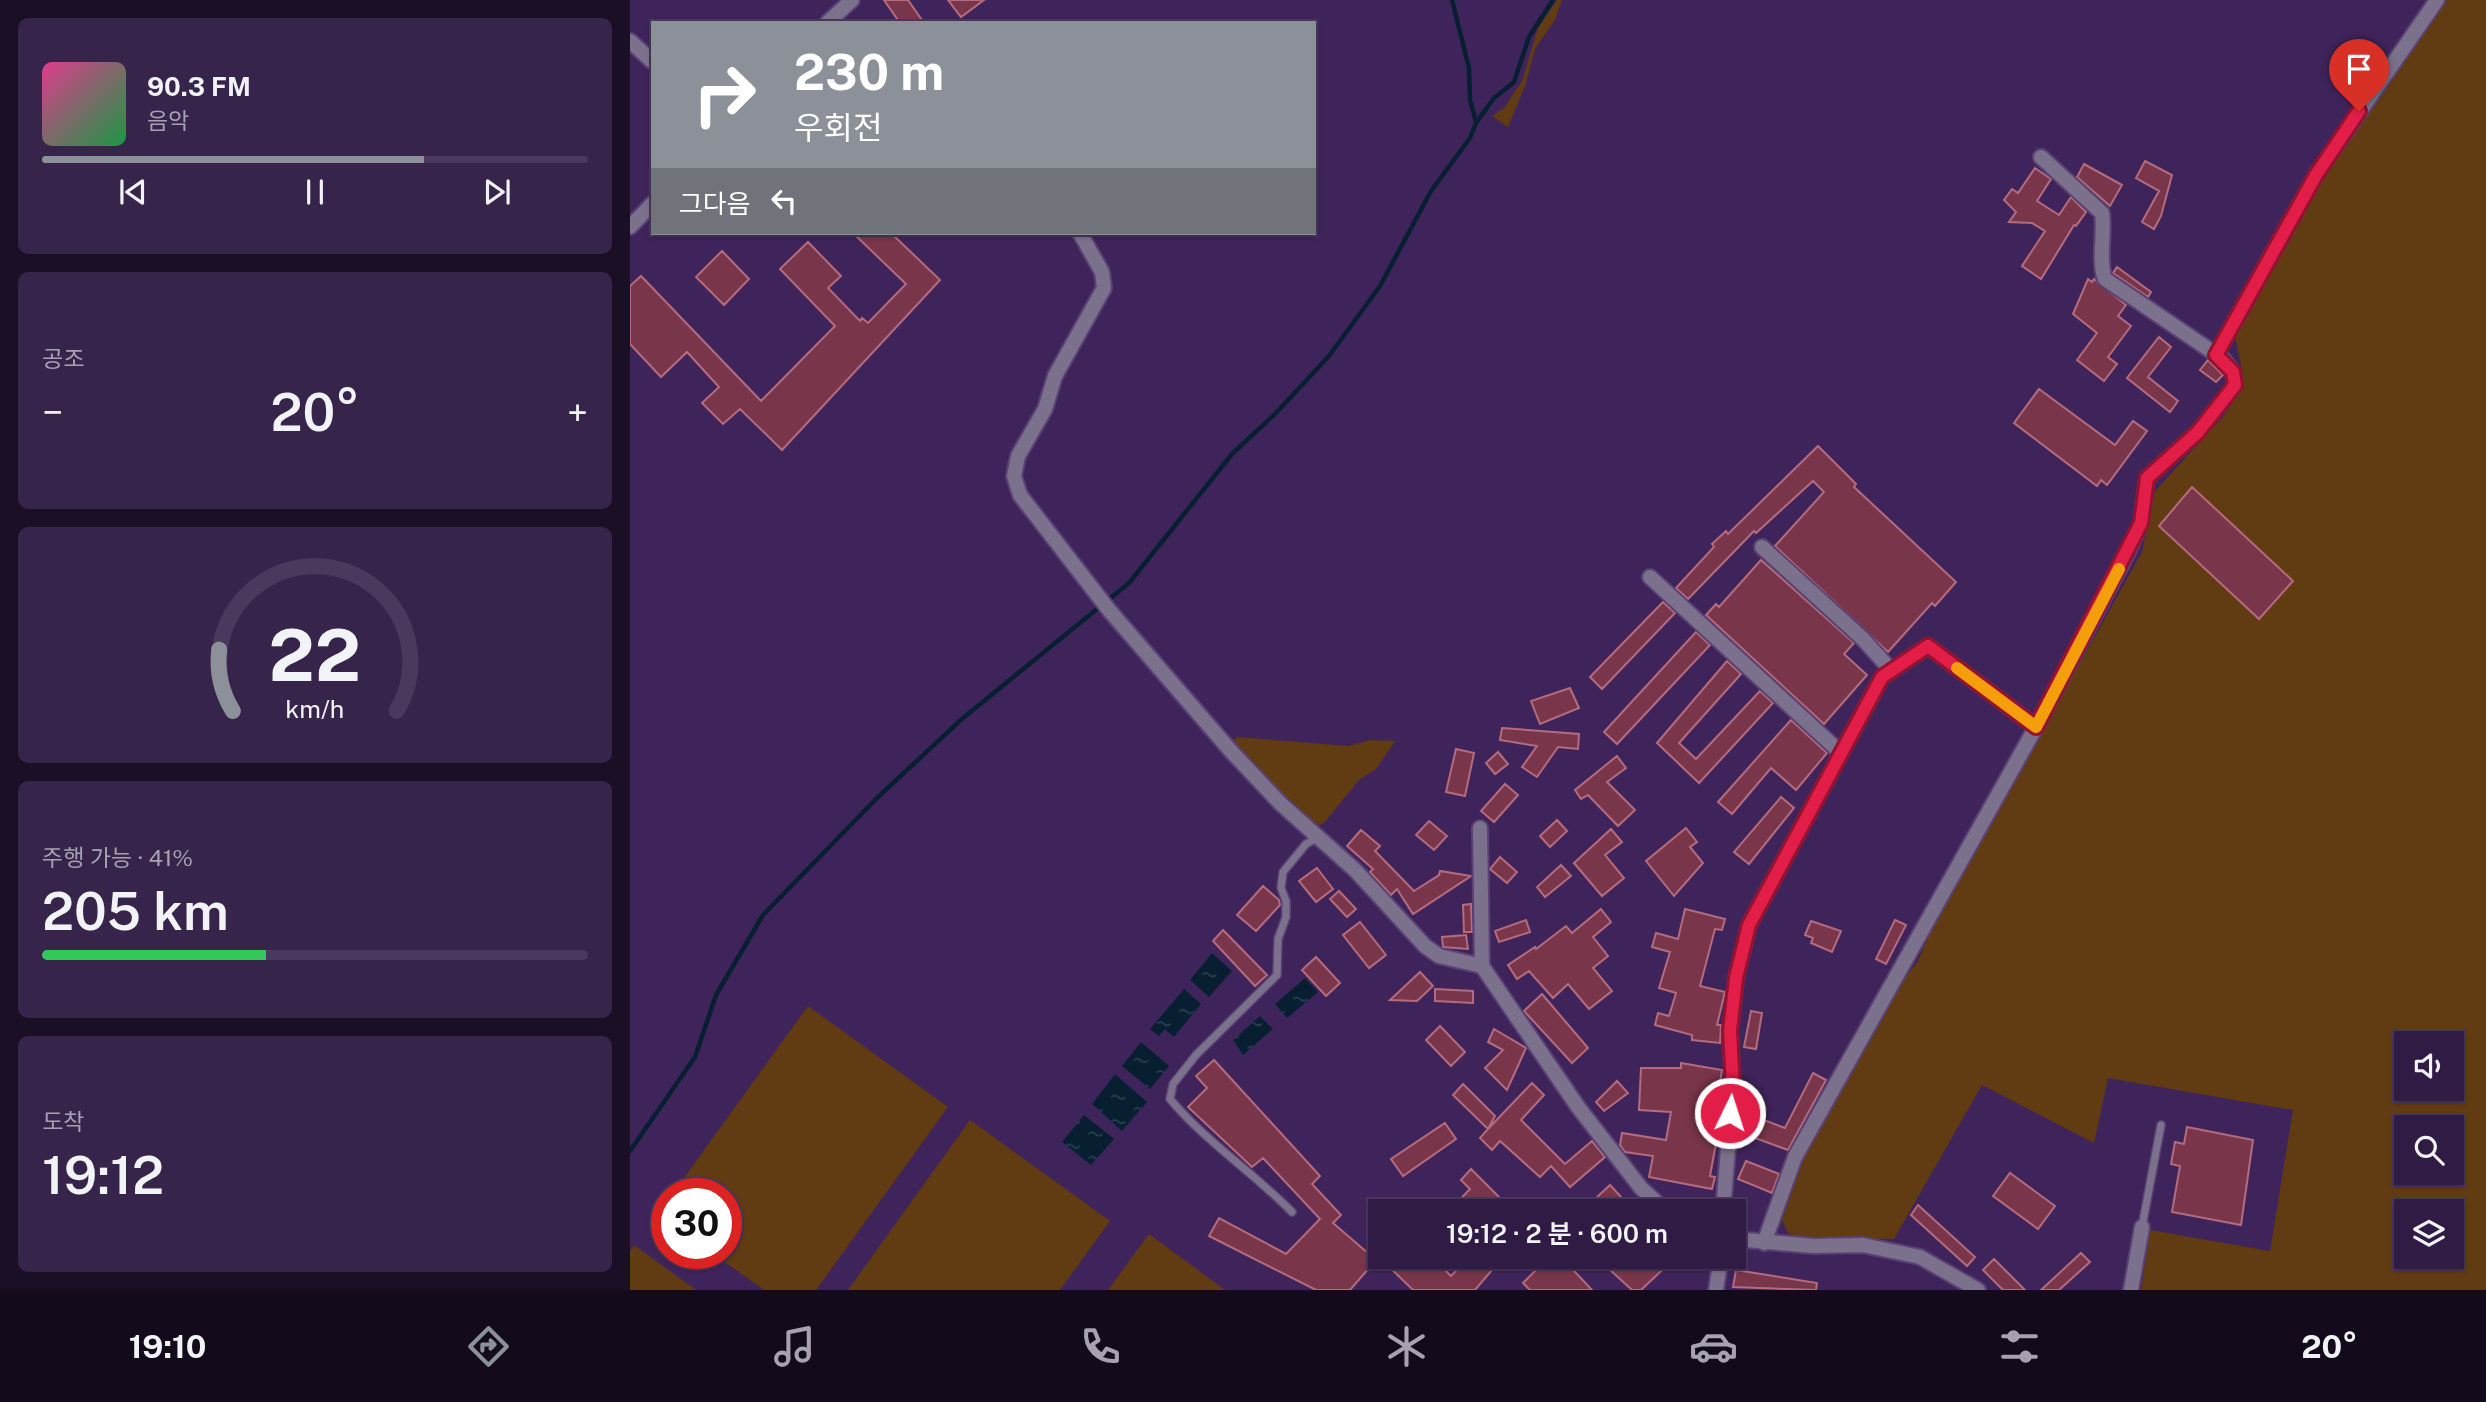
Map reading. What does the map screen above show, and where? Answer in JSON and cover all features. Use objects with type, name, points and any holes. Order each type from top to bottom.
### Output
[{"type":"street","points":[[829,21],[852,0]]},
{"type":"street","points":[[2216,355],[2316,175],[2437,0]]},
{"type":"street","points":[[630,41],[651,60]]},
{"type":"street","points":[[1764,1243],[1795,1157],[2036,727],[2141,523],[2147,478],[2198,432],[2235,385],[2233,372],[2216,355],[2105,279],[2101,271],[2105,246],[2102,213],[2041,157]]},
{"type":"street","points":[[630,227],[651,205]]},
{"type":"street","points":[[1081,235],[1102,272],[1104,288],[1055,376],[1045,408],[1018,456],[1014,476],[1020,495],[1102,601],[1230,750],[1281,804],[1355,870],[1424,946],[1439,956],[1482,966]]},
{"type":"street","points":[[1762,547],[1863,639],[1891,670]]},
{"type":"street","points":[[1650,577],[1841,753]]},
{"type":"street","points":[[1724,1199],[1733,1086],[1730,1031],[1736,978],[1749,925],[1882,677],[1928,646],[2036,727]]},
{"type":"street","points":[[1480,828],[1482,966],[1578,1107],[1641,1188],[1653,1199]]},
{"type":"street","points":[[2132,1290],[2142,1227]]},
{"type":"street","points":[[1746,1241],[1863,1245],[1920,1256],[1978,1290]]},
{"type":"street","points":[[1716,1290],[1719,1269]]},
{"type":"lane","points":[[1292,1212],[1265,1184],[1226,1155],[1170,1100],[1173,1084],[1196,1055],[1277,975],[1278,939],[1286,916],[1286,901],[1281,888],[1283,872],[1306,844],[1320,837]]},
{"type":"lane","points":[[2142,1227],[2161,1125]]},
{"type":"shaded area","points":[[1557,0],[1562,0],[1555,20],[1535,49],[1525,86],[1508,127],[1492,116],[1504,108],[1522,81],[1538,28]]},
{"type":"shaded area","points":[[2444,0],[2486,0],[2486,1290],[2141,1290],[2150,1230],[2270,1251],[2293,1110],[2108,1078],[2094,1143],[1982,1085],[1894,1239],[1800,1237],[1788,1233],[1782,1220],[1804,1158],[1904,979],[1918,961],[1930,932],[2142,552],[2155,491],[2222,418],[2239,393],[2243,374],[2235,337],[2316,187]]},
{"type":"shaded area","points":[[1237,737],[1349,746],[1370,740],[1395,741],[1376,769],[1359,780],[1323,824],[1318,825],[1281,801],[1232,742]]},
{"type":"shaded area","points":[[808,1006],[948,1107],[816,1290],[764,1290],[734,1269],[742,1269],[742,1178],[684,1178]]},
{"type":"shaded area","points":[[970,1120],[1110,1221],[1060,1290],[848,1290]]},
{"type":"shaded area","points":[[1149,1234],[1225,1290],[1108,1290]]},
{"type":"shaded area","points":[[634,1245],[651,1257],[651,1269],[667,1269],[696,1290],[630,1290],[630,1251]]},
{"type":"water","points":[[1212,953],[1232,971],[1209,997],[1190,980]]},
{"type":"water","points":[[1305,978],[1318,992],[1287,1018],[1275,1004]]},
{"type":"water","points":[[1184,989],[1201,1004],[1174,1037],[1165,1029],[1159,1036],[1150,1029]]},
{"type":"water","points":[[1260,1016],[1273,1029],[1243,1055],[1233,1040]]},
{"type":"water","points":[[1141,1042],[1169,1066],[1150,1089],[1122,1066]]},
{"type":"water","points":[[1115,1074],[1147,1102],[1122,1131],[1092,1104]]},
{"type":"water","points":[[1084,1115],[1114,1139],[1091,1165],[1062,1142]]},
{"type":"building","points":[[884,0],[908,0],[923,21],[899,21]]},
{"type":"building","points":[[948,0],[984,0],[961,17]]},
{"type":"building","points":[[2145,161],[2172,175],[2161,216],[2154,229],[2142,222],[2159,191],[2136,178]]},
{"type":"building","points":[[2084,164],[2122,185],[2110,206],[2077,177]]},
{"type":"building","points":[[2035,168],[2051,179],[2037,201],[2059,215],[2071,197],[2086,212],[2076,226],[2074,225],[2041,279],[2022,266],[2045,231],[2032,223],[2009,222],[2016,212],[2004,200],[2012,189],[2018,193]]},
{"type":"building","points":[[855,235],[893,235],[940,280],[782,450],[740,409],[723,424],[702,403],[719,387],[687,352],[661,377],[630,344],[630,286],[641,276],[761,401],[835,326],[780,269],[808,242],[841,276],[828,288],[860,321],[862,318],[868,323],[906,284]]},
{"type":"building","points":[[722,251],[749,279],[724,305],[696,277]]},
{"type":"building","points":[[2117,267],[2151,292],[2148,297],[2113,273]]},
{"type":"building","points":[[2088,279],[2092,282],[2094,279],[2126,305],[2118,316],[2131,326],[2108,357],[2117,364],[2104,381],[2077,360],[2097,333],[2073,314]]},
{"type":"building","points":[[2159,337],[2171,347],[2148,377],[2178,401],[2170,412],[2127,378]]},
{"type":"building","points":[[2208,360],[2223,375],[2216,382],[2200,370]]},
{"type":"building","points":[[2039,389],[2115,445],[2133,421],[2147,431],[2107,485],[2101,480],[2097,486],[2014,423]]},
{"type":"building","points":[[1818,446],[1856,484],[1854,487],[1956,582],[1935,606],[1932,603],[1888,652],[1775,546],[1824,492],[1813,481],[1756,533],[1754,531],[1688,599],[1676,588],[1714,547],[1712,544],[1726,531],[1728,534]]},
{"type":"building","points":[[2192,487],[2293,581],[2259,619],[2159,526]]},
{"type":"building","points":[[1761,560],[1854,643],[1844,654],[1867,675],[1824,724],[1706,615],[1716,604],[1719,607]]},
{"type":"building","points":[[1663,602],[1675,613],[1602,689],[1590,677]]},
{"type":"building","points":[[1696,632],[1710,645],[1617,744],[1604,732]]},
{"type":"building","points":[[1727,661],[1741,674],[1679,743],[1696,759],[1760,691],[1773,703],[1699,783],[1657,743]]},
{"type":"building","points":[[1570,688],[1579,708],[1540,724],[1531,701]]},
{"type":"building","points":[[1791,720],[1827,753],[1796,790],[1771,768],[1732,814],[1718,802]]},
{"type":"building","points":[[1502,728],[1579,734],[1578,749],[1558,747],[1537,777],[1522,767],[1537,746],[1500,740]]},
{"type":"building","points":[[1456,749],[1474,753],[1465,796],[1446,792]]},
{"type":"building","points":[[1498,752],[1508,764],[1495,774],[1486,763]]},
{"type":"building","points":[[1617,756],[1626,768],[1607,782],[1635,810],[1618,826],[1588,795],[1581,799],[1575,790]]},
{"type":"building","points":[[1505,784],[1518,795],[1494,822],[1481,811]]},
{"type":"building","points":[[1781,797],[1794,808],[1749,864],[1734,852]]},
{"type":"building","points":[[1557,820],[1567,831],[1550,847],[1540,836]]},
{"type":"building","points":[[1429,821],[1447,836],[1434,850],[1416,835]]},
{"type":"building","points":[[1686,828],[1697,842],[1690,847],[1703,863],[1674,896],[1646,861]]},
{"type":"building","points":[[1611,829],[1622,842],[1605,855],[1624,878],[1602,896],[1574,863]]},
{"type":"building","points":[[1361,830],[1380,846],[1375,851],[1414,891],[1439,875],[1440,871],[1471,876],[1413,914],[1397,889],[1391,895],[1370,872],[1373,869],[1347,846]]},
{"type":"building","points":[[1500,857],[1517,872],[1507,883],[1490,869]]},
{"type":"building","points":[[1561,865],[1571,876],[1545,897],[1537,887]]},
{"type":"building","points":[[1317,868],[1333,889],[1316,902],[1299,881]]},
{"type":"building","points":[[1263,886],[1279,900],[1280,905],[1256,931],[1237,915]]},
{"type":"building","points":[[1339,891],[1356,909],[1347,917],[1330,899]]},
{"type":"building","points":[[1471,904],[1472,932],[1464,932],[1463,905]]},
{"type":"building","points":[[1601,909],[1611,922],[1593,937],[1608,956],[1593,968],[1612,991],[1589,1009],[1568,984],[1553,998],[1529,971],[1517,979],[1508,965],[1535,947],[1536,949],[1566,926],[1572,933]]},
{"type":"building","points":[[1685,909],[1725,919],[1722,930],[1715,929],[1700,986],[1725,992],[1717,1025],[1721,1025],[1720,1043],[1692,1040],[1692,1035],[1655,1025],[1658,1013],[1669,1016],[1676,993],[1659,988],[1670,952],[1652,947],[1656,933],[1678,939]]},
{"type":"building","points":[[1526,920],[1530,932],[1499,942],[1495,931]]},
{"type":"building","points":[[1895,920],[1906,925],[1886,964],[1876,959]]},
{"type":"building","points":[[1811,921],[1841,931],[1832,952],[1811,943],[1813,938],[1805,935]]},
{"type":"building","points":[[1360,922],[1386,955],[1369,968],[1343,935]]},
{"type":"building","points":[[1223,930],[1267,975],[1255,986],[1213,941]]},
{"type":"building","points":[[1466,935],[1468,949],[1443,947],[1442,937]]},
{"type":"building","points":[[1316,957],[1340,983],[1326,996],[1302,970]]},
{"type":"building","points":[[1420,972],[1433,986],[1417,1001],[1390,1000]]},
{"type":"building","points":[[1435,989],[1473,991],[1473,1003],[1435,1001]]},
{"type":"building","points":[[1542,994],[1588,1048],[1572,1063],[1524,1011]]},
{"type":"building","points":[[1751,1011],[1762,1013],[1756,1049],[1744,1047]]},
{"type":"building","points":[[1440,1026],[1465,1052],[1451,1066],[1426,1040]]},
{"type":"building","points":[[1494,1029],[1526,1048],[1507,1090],[1485,1068],[1503,1050],[1488,1042]]},
{"type":"building","points":[[1214,1060],[1320,1176],[1312,1184],[1341,1215],[1333,1223],[1368,1253],[1368,1269],[1350,1290],[1316,1290],[1209,1236],[1219,1218],[1286,1254],[1320,1219],[1263,1158],[1252,1167],[1188,1107],[1207,1088],[1196,1076]]},
{"type":"building","points":[[1681,1063],[1722,1070],[1711,1137],[1717,1138],[1710,1176],[1715,1177],[1712,1189],[1649,1177],[1653,1156],[1625,1152],[1620,1145],[1622,1133],[1666,1140],[1671,1112],[1639,1110],[1641,1068],[1681,1068]]},
{"type":"building","points":[[1813,1073],[1826,1080],[1788,1150],[1744,1134],[1751,1115],[1785,1128]]},
{"type":"building","points":[[1617,1081],[1628,1093],[1604,1111],[1596,1102]]},
{"type":"building","points":[[1532,1083],[1544,1095],[1521,1120],[1565,1164],[1592,1141],[1605,1157],[1570,1187],[1551,1166],[1540,1177],[1500,1141],[1492,1150],[1480,1138]]},
{"type":"building","points":[[1463,1084],[1495,1116],[1488,1129],[1453,1095]]},
{"type":"building","points":[[1445,1123],[1456,1139],[1403,1176],[1391,1159]]},
{"type":"building","points":[[2187,1127],[2253,1140],[2241,1225],[2172,1212],[2180,1166],[2171,1164],[2175,1142],[2184,1144]]},
{"type":"building","points":[[1746,1161],[1779,1174],[1772,1193],[1738,1179]]},
{"type":"building","points":[[1471,1169],[1500,1199],[1460,1199],[1470,1189],[1461,1180]]},
{"type":"building","points":[[2010,1173],[2055,1206],[2038,1229],[1993,1196]]},
{"type":"building","points":[[1610,1185],[1623,1199],[1595,1199]]},
{"type":"building","points":[[1918,1205],[1975,1257],[1967,1266],[1911,1215]]},
{"type":"building","points":[[2081,1253],[2090,1262],[2059,1290],[2041,1290]]},
{"type":"building","points":[[1994,1259],[2025,1290],[2003,1290],[1983,1270]]},
{"type":"building","points":[[1391,1269],[1444,1269],[1451,1276],[1458,1269],[1493,1269],[1475,1290],[1413,1290]]},
{"type":"building","points":[[1537,1269],[1572,1269],[1592,1290],[1530,1290],[1523,1283]]},
{"type":"building","points":[[1609,1269],[1663,1269],[1641,1290],[1632,1290]]},
{"type":"building","points":[[1736,1270],[1817,1283],[1816,1290],[1733,1287]]},
{"type":"waterway","points":[[1452,0],[1469,68],[1470,100],[1476,122]]},
{"type":"waterway","points":[[630,1151],[695,1057],[716,995],[763,915],[878,797],[963,718],[1129,583],[1232,454],[1275,414],[1329,356],[1380,286],[1431,191],[1470,138],[1476,123],[1494,98],[1514,82],[1529,37],[1553,0]]},
{"type":"slow traffic","points":[[1957,668],[2036,727],[2119,569]]},
{"type":"route","points":[[1730,1113],[1733,1086],[1730,1031],[1736,978],[1749,925],[1882,677],[1928,646],[2036,727],[2141,523],[2147,478],[2198,432],[2235,385],[2233,372],[2223,359],[2216,355],[2316,175],[2359,111]]}]
